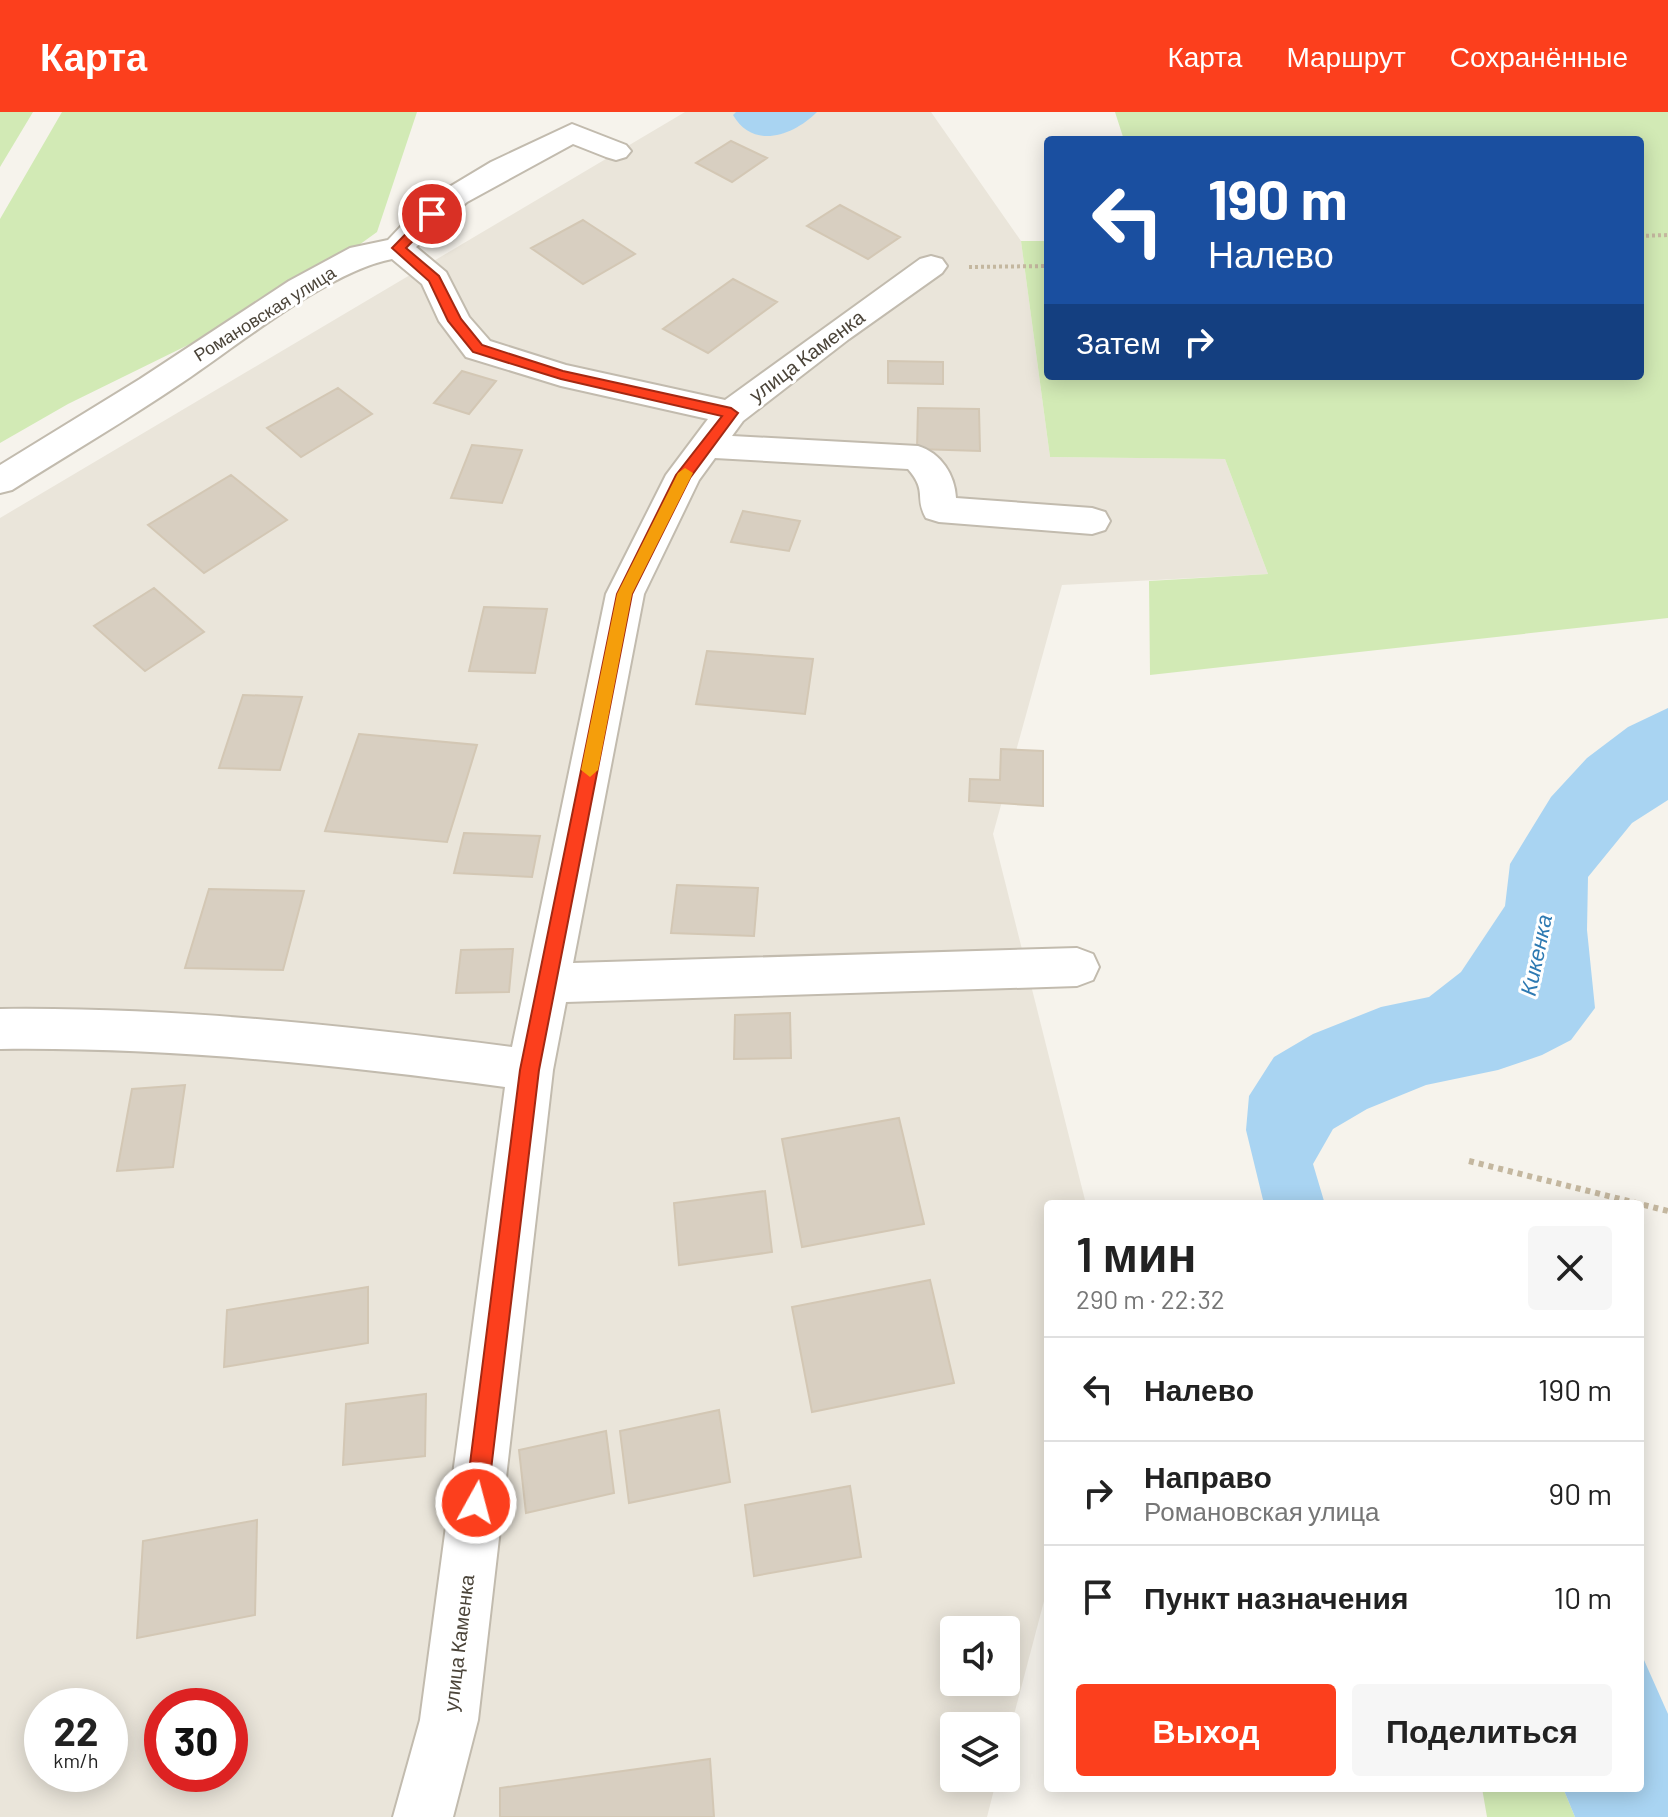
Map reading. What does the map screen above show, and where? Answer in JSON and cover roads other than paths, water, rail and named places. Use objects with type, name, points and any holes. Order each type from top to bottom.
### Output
[{"type":"street","points":[[616,151],[572,133],[454,195],[410,233],[398,248],[435,279],[455,321],[478,349],[719,430],[918,458],[938,481],[939,509],[1092,521]]},
{"type":"street","name":"Романовская улица","points":[[0,481],[152,387],[300,288],[361,255],[398,248]]},
{"type":"street","name":"улица Каменка","points":[[423,1817],[449,1720],[530,1070],[625,594],[684,475],[719,430],[837,332],[931,266]]},
{"type":"street","points":[[547,983],[1077,967]]},
{"type":"street","points":[[0,1029],[78,1026],[298,1039],[530,1070]]},
{"type":"water","points":[[736,112],[817,112],[797,128],[774,136],[762,136],[741,126],[733,115]]},
{"type":"water","name":"Кикенка","points":[[1668,708],[1668,800],[1632,823],[1588,877],[1587,930],[1595,1008],[1571,1040],[1542,1055],[1498,1070],[1426,1085],[1367,1109],[1333,1129],[1313,1164],[1324,1200],[1263,1200],[1246,1130],[1249,1096],[1274,1057],[1313,1034],[1381,1007],[1429,997],[1461,972],[1505,906],[1510,864],[1551,797],[1587,758],[1628,727]]},
{"type":"water","points":[[1644,1660],[1668,1714],[1668,1817],[1575,1817],[1565,1792],[1644,1792]]}]
